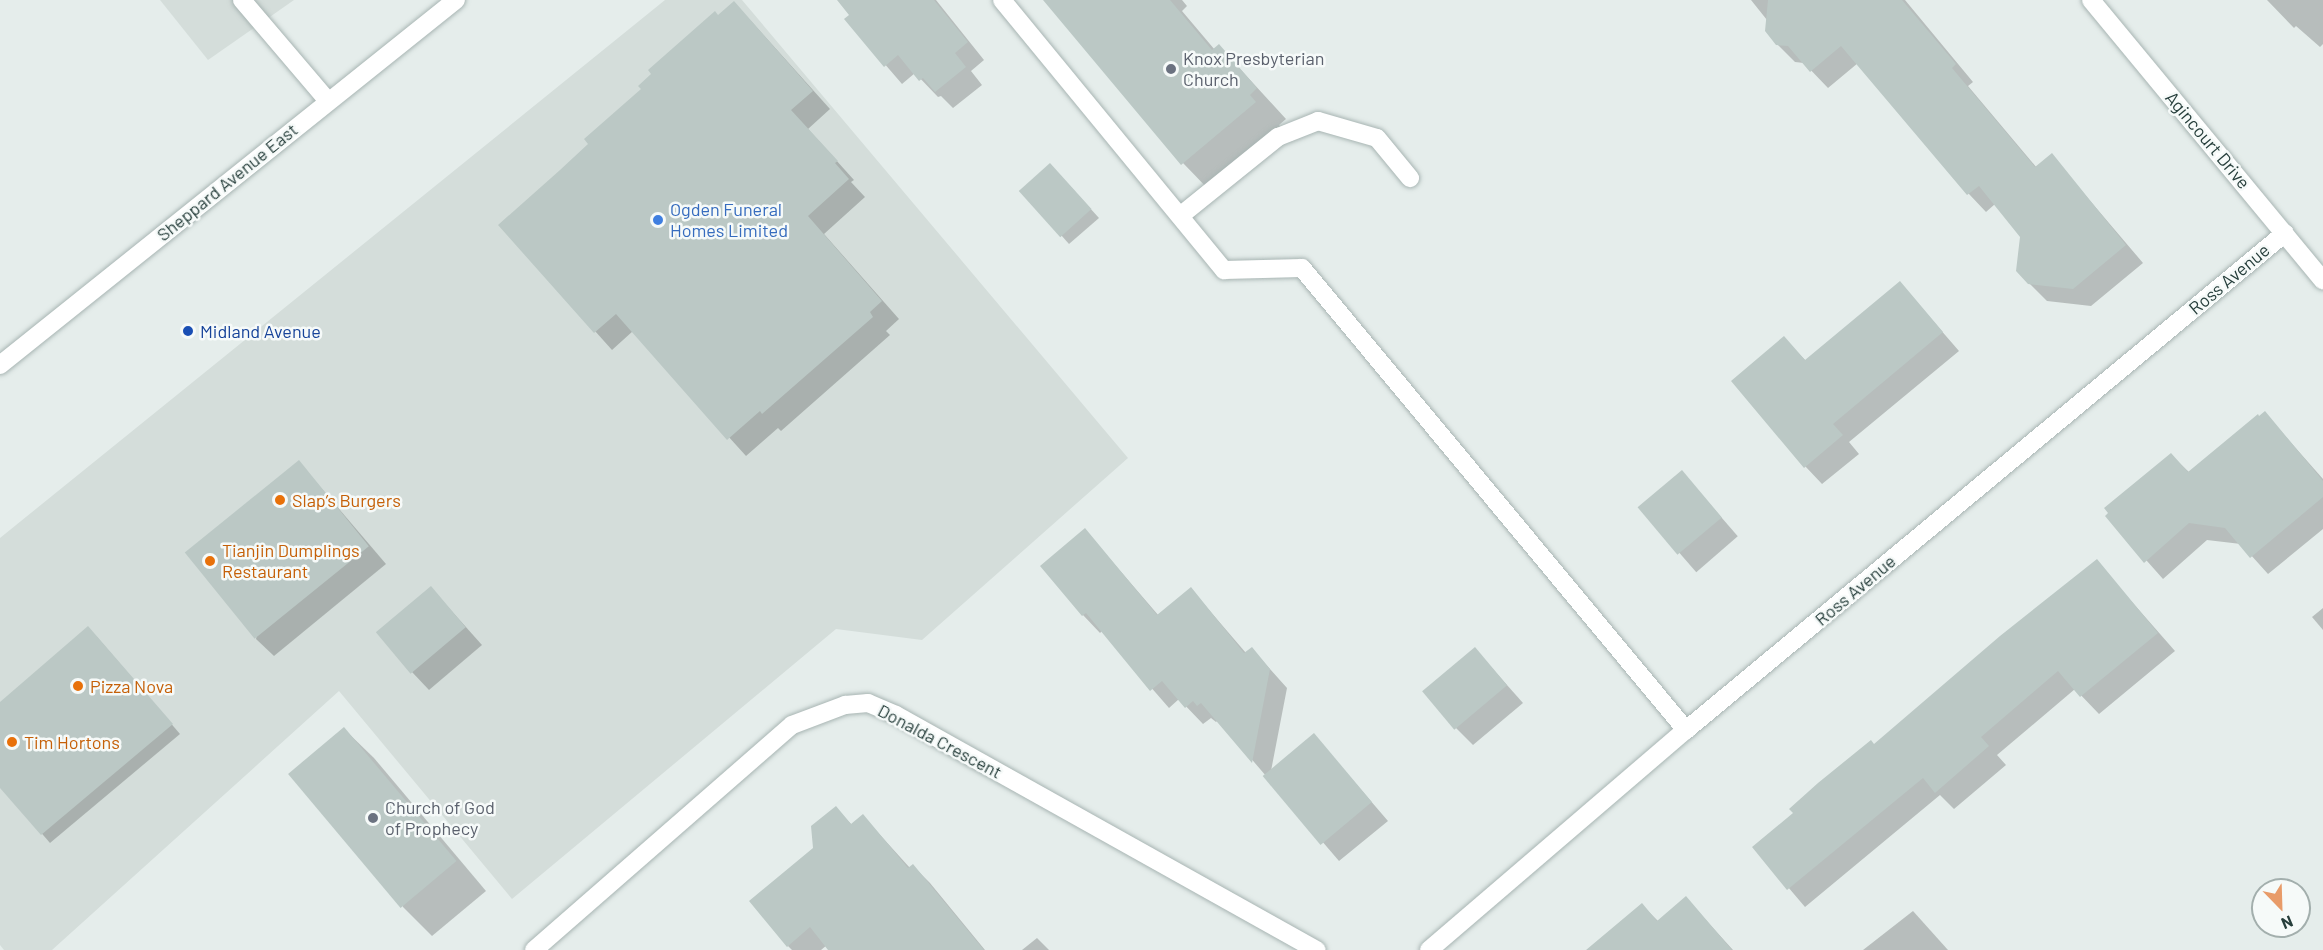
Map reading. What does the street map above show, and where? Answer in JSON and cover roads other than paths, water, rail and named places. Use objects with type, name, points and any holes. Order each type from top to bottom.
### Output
[{"type":"street","points":[[242,0],[328,101]]},
{"type":"street","name":"Sheppard Avenue East","points":[[0,365],[456,0]]},
{"type":"street","points":[[1002,0],[1224,270],[1302,268],[1686,730]]},
{"type":"street","name":"Agincourt Drive","points":[[2091,0],[2323,280]]},
{"type":"street","points":[[1180,216],[1278,137],[1318,121],[1377,138],[1410,178]]},
{"type":"street","name":"Ross Avenue","points":[[1429,950],[1686,730],[2284,233]]},
{"type":"street","name":"Donalda Crescent","points":[[534,950],[792,725],[845,705],[868,703],[896,715],[1317,950]]},
{"type":"place","name":"Knox Presbyterian Church","points":[[1171,69]]},
{"type":"place","name":"Ogden Funeral Homes Limited","points":[[658,220]]},
{"type":"place","name":"Midland Avenue","points":[[188,331]]},
{"type":"place","name":"Slap’s Burgers","points":[[280,500]]},
{"type":"place","name":"Tianjin Dumplings Restaurant","points":[[210,561]]},
{"type":"place","name":"Pizza Nova","points":[[78,686]]},
{"type":"place","name":"Tim Hortons","points":[[12,742]]},
{"type":"place","name":"Church of God of Prophecy","points":[[373,818]]}]
